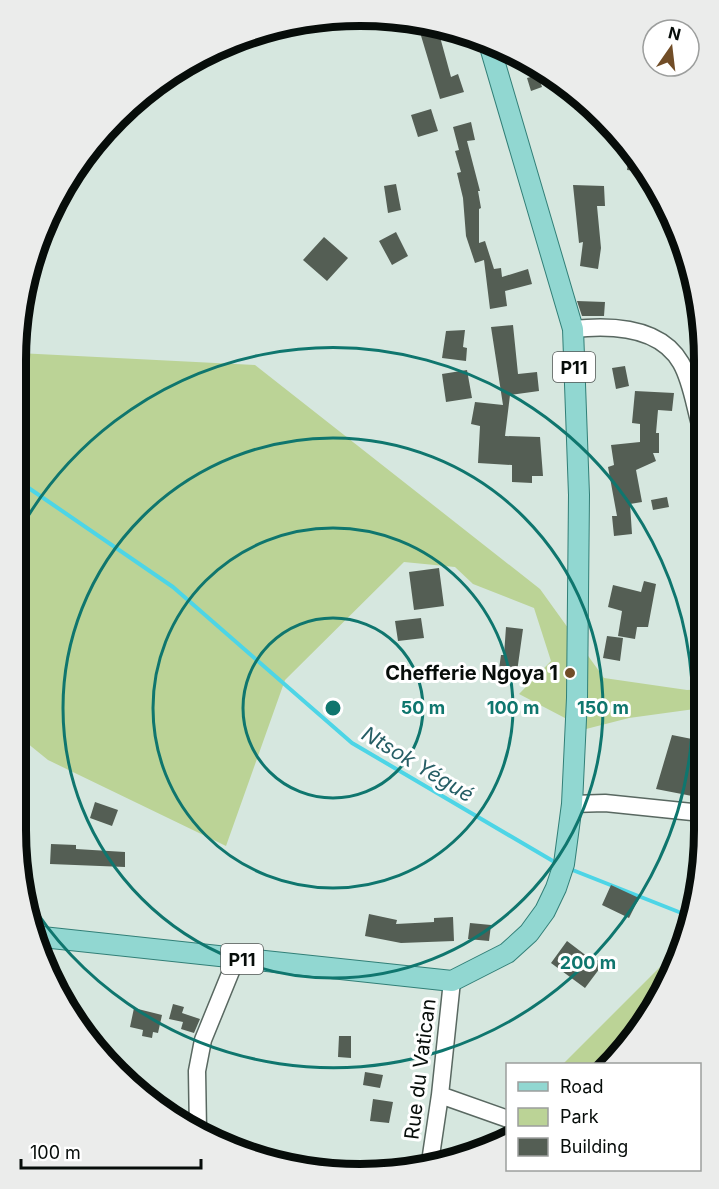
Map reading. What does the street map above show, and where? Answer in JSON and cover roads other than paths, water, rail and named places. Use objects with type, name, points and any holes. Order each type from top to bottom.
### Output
[{"type":"main road","name":"P11","points":[[43,937],[452,981],[507,952],[529,933],[545,910],[564,864],[572,804],[577,698],[579,507],[573,329],[492,53]]},
{"type":"street","points":[[573,329],[617,327],[650,337],[672,352],[682,364],[694,404]]},
{"type":"street","points":[[572,804],[605,803],[694,813]]},
{"type":"street","points":[[198,1122],[197,1071],[203,1040],[236,959]]},
{"type":"street","name":"Rue du Vatican","points":[[431,1156],[452,981]]},
{"type":"street","points":[[440,1095],[506,1119]]},
{"type":"waterway","name":"Ntsok Yégué","points":[[26,486],[173,587],[352,743],[558,864]]},
{"type":"waterway","name":"Ntsok Yégué","points":[[570,869],[683,913]]},
{"type":"place","name":"Chefferie Ngoya 1","points":[[570,673]]}]
